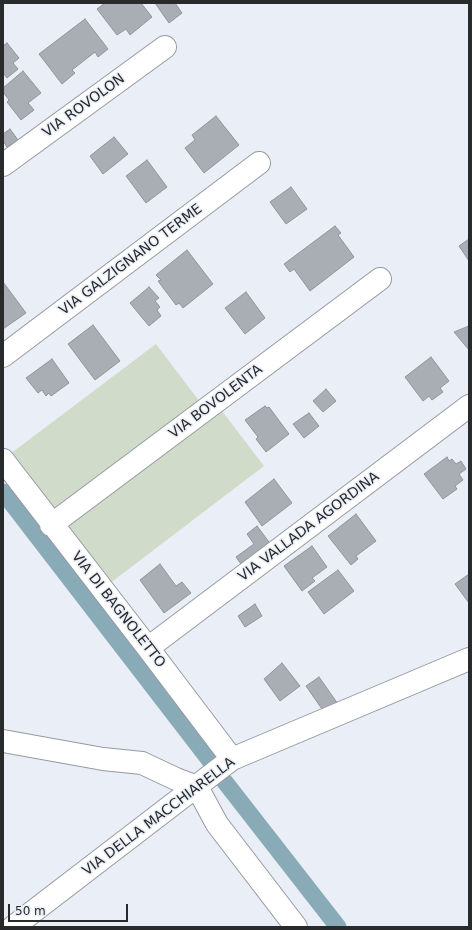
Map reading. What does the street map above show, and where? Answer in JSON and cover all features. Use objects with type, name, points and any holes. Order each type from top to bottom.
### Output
[{"type":"street","name":"VIA ROVOLON","points":[[3,165],[165,47]]},
{"type":"street","name":"VIA GALZIGNANO TERME","points":[[3,356],[260,164]]},
{"type":"street","name":"VIA BOVOLENTA","points":[[52,525],[380,279]]},
{"type":"street","name":"VIA VALLADA AGORDINA","points":[[148,648],[469,406]]},
{"type":"street","name":"VIA DI BAGNOLETTO","points":[[3,460],[232,759]]},
{"type":"street","name":"VIA DELLA MACCHIARELLA","points":[[13,927],[232,759],[469,659]]},
{"type":"street","points":[[3,741],[103,759],[142,763],[196,787],[217,824],[296,927]]},
{"type":"green space","points":[[156,344],[200,402],[54,510],[10,454]]},
{"type":"green space","points":[[219,407],[264,466],[109,584],[65,524]]},
{"type":"building","points":[[105,3],[141,3],[152,17],[130,35],[126,29],[117,35],[97,9]]},
{"type":"building","points":[[155,3],[175,3],[182,13],[169,23]]},
{"type":"building","points":[[85,19],[108,49],[98,57],[95,52],[72,70],[75,73],[62,84],[39,54]]},
{"type":"building","points":[[7,43],[19,58],[13,63],[18,69],[7,78],[3,73],[3,46]]},
{"type":"building","points":[[23,71],[41,93],[28,103],[34,110],[21,120],[7,102],[9,100],[3,92],[3,88]]},
{"type":"building","points":[[216,116],[239,145],[204,173],[185,148],[195,140],[192,135]]},
{"type":"building","points":[[10,129],[18,140],[7,147],[3,141],[3,134]]},
{"type":"building","points":[[114,137],[128,154],[103,174],[90,156]]},
{"type":"building","points":[[147,160],[167,187],[146,203],[126,176]]},
{"type":"building","points":[[291,187],[307,209],[286,224],[270,202]]},
{"type":"building","points":[[335,226],[341,233],[338,235],[354,257],[310,291],[294,269],[290,272],[284,264]]},
{"type":"building","points":[[469,239],[469,261],[459,246]]},
{"type":"building","points":[[187,250],[213,284],[183,308],[179,303],[176,305],[158,281],[161,280],[156,275]]},
{"type":"building","points":[[3,282],[26,313],[3,329]]},
{"type":"building","points":[[149,287],[159,298],[155,301],[160,307],[157,310],[161,316],[149,326],[130,303]]},
{"type":"building","points":[[246,292],[265,318],[245,334],[225,308]]},
{"type":"building","points":[[93,325],[120,361],[95,380],[68,344]]},
{"type":"building","points":[[469,326],[469,350],[454,332]]},
{"type":"building","points":[[431,357],[449,381],[440,388],[443,392],[432,400],[429,396],[423,401],[405,377]]},
{"type":"building","points":[[52,359],[69,383],[51,396],[49,393],[46,396],[42,390],[38,393],[26,378]]},
{"type":"building","points":[[326,389],[336,401],[323,412],[313,401]]},
{"type":"building","points":[[265,406],[267,408],[269,407],[289,434],[266,452],[256,439],[258,437],[245,420]]},
{"type":"building","points":[[309,413],[319,426],[304,438],[293,424]]},
{"type":"building","points":[[447,457],[449,461],[452,459],[456,464],[461,461],[466,469],[459,474],[463,480],[455,486],[457,489],[443,499],[424,474]]},
{"type":"building","points":[[274,479],[292,503],[262,526],[245,502]]},
{"type":"building","points":[[356,514],[376,541],[356,556],[358,559],[351,565],[328,536]]},
{"type":"building","points":[[257,526],[272,546],[243,567],[236,557],[254,544],[247,534]]},
{"type":"building","points":[[312,546],[327,567],[312,578],[315,581],[302,591],[284,566]]},
{"type":"building","points":[[160,564],[176,586],[182,582],[191,593],[164,613],[140,580]]},
{"type":"building","points":[[338,570],[354,591],[324,614],[308,592]]},
{"type":"building","points":[[469,574],[469,603],[455,584]]},
{"type":"building","points":[[255,604],[262,616],[245,627],[238,616]]},
{"type":"building","points":[[282,663],[300,686],[280,701],[264,679]]},
{"type":"building","points":[[319,677],[338,704],[324,712],[306,686]]},
{"type":"waterway","points":[[3,492],[211,762]]},
{"type":"waterway","points":[[225,782],[338,927]]}]
